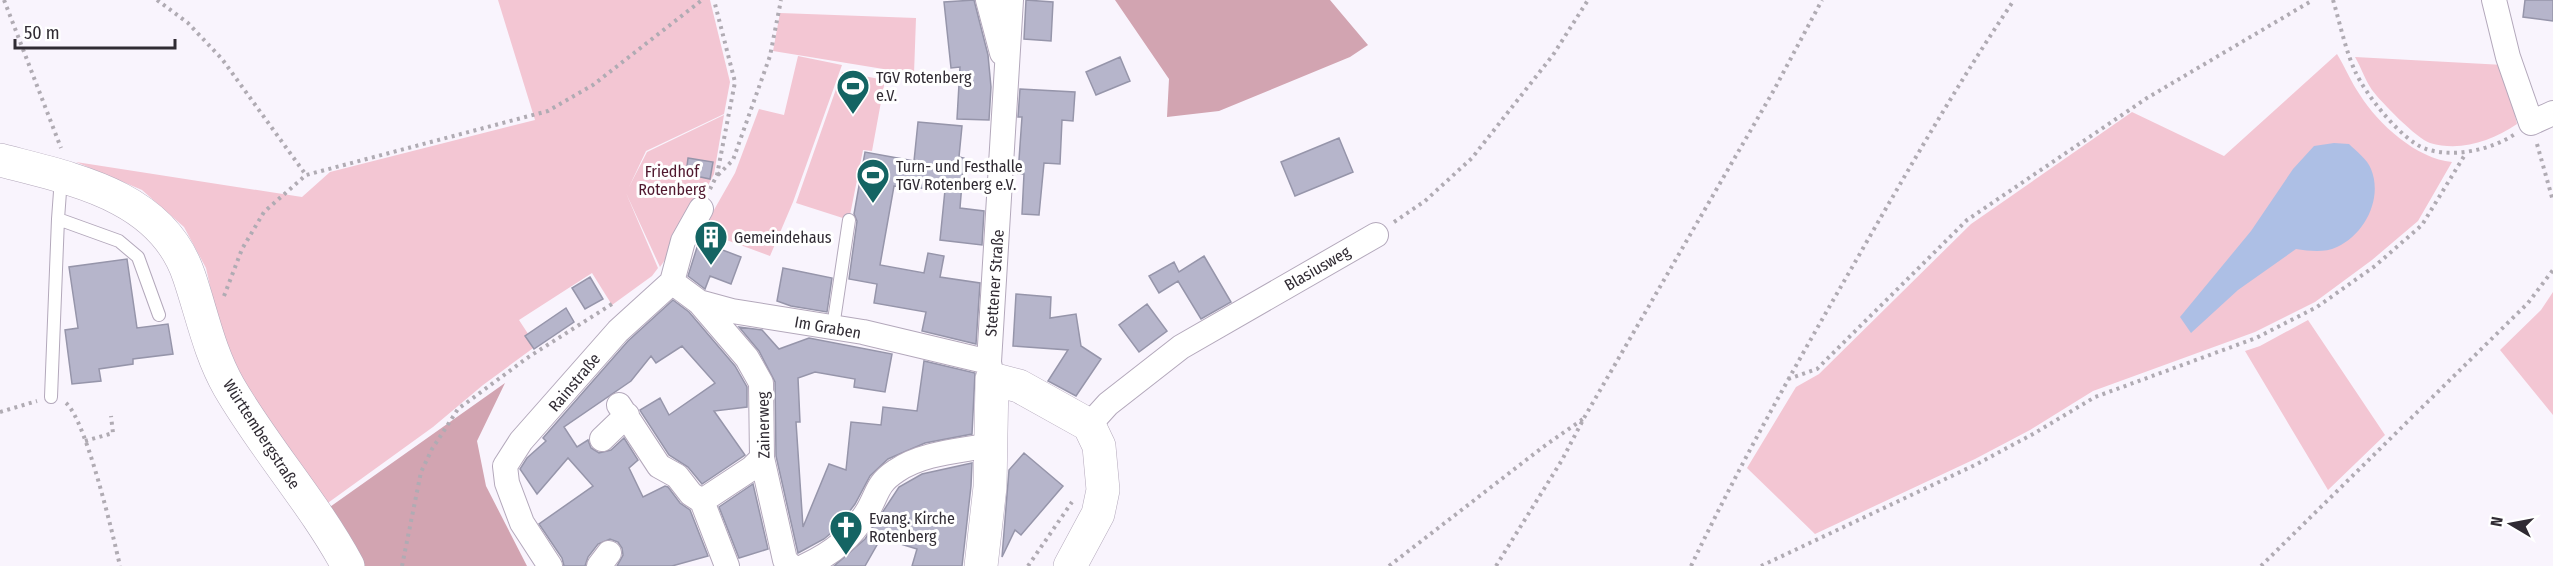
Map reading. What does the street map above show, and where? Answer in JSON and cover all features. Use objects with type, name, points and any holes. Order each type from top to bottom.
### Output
[{"type":"street","points":[[988,0],[1007,70]]},
{"type":"street","name":"Stettener Straße","points":[[981,566],[990,487],[991,371],[1011,0]]},
{"type":"street","points":[[2494,0],[2508,57],[2531,123],[2553,113]]},
{"type":"street","name":"Württembergstraße","points":[[0,160],[108,192],[138,208],[160,226],[189,274],[207,338],[228,386],[332,536],[348,566]]},
{"type":"street","points":[[672,282],[683,241],[701,209]]},
{"type":"street","name":"Blasiusweg","points":[[1089,425],[1108,404],[1181,346],[1376,235]]},
{"type":"street","name":"Im Graben","points":[[672,282],[699,302],[732,311],[833,327],[991,371]]},
{"type":"street","name":"Rainstraße","points":[[550,566],[522,523],[507,483],[506,466],[521,441],[612,339],[672,282]]},
{"type":"street","name":"Zainerweg","points":[[699,302],[747,358],[762,383],[762,458],[787,564]]},
{"type":"street","points":[[991,371],[1089,425],[1099,446],[1103,490],[1098,514],[1070,566]]},
{"type":"street","points":[[602,439],[623,410],[659,466],[677,476],[691,494],[702,501],[727,566]]},
{"type":"street","points":[[787,564],[830,554],[846,539],[868,510],[878,487],[896,471],[930,457],[990,444]]},
{"type":"street","points":[[702,501],[752,468],[762,458]]},
{"type":"lane","points":[[51,397],[58,219],[62,177]]},
{"type":"lane","points":[[58,219],[119,240],[138,257],[159,315]]},
{"type":"lane","points":[[833,327],[849,220]]},
{"type":"path","points":[[4,0],[60,146],[62,177]]},
{"type":"path","points":[[157,0],[188,23],[222,59],[306,175]]},
{"type":"path","points":[[223,300],[242,249],[264,212],[306,175],[548,111],[593,85],[702,0]]},
{"type":"path","points":[[701,209],[717,176],[735,82],[714,0]]},
{"type":"path","points":[[717,176],[733,160],[770,56],[781,0]]},
{"type":"path","points":[[1376,235],[1425,201],[1472,158],[1553,55],[1587,0]]},
{"type":"path","points":[[1496,566],[1562,460],[1774,90],[1822,0]]},
{"type":"path","points":[[1691,566],[1733,479],[1788,379],[1914,160],[2014,0]]},
{"type":"path","points":[[1788,379],[1817,369],[1967,220],[2146,98],[2313,0]]},
{"type":"path","points":[[2333,0],[2355,72],[2373,102],[2397,128],[2425,149],[2466,153],[2502,143],[2531,123],[2553,201]]},
{"type":"path","points":[[1761,566],[1977,464],[2095,397],[2256,338],[2317,307],[2375,266],[2422,225],[2466,153]]},
{"type":"path","points":[[2261,566],[2528,303],[2553,270]]},
{"type":"path","points":[[402,566],[421,472],[432,449],[458,409],[527,358],[615,302]]},
{"type":"path","points":[[0,412],[51,397]]},
{"type":"path","points":[[85,441],[113,433],[111,416]]},
{"type":"path","points":[[1389,566],[1584,418]]},
{"type":"path","points":[[78,419],[111,525],[120,566]]},
{"type":"path","points":[[1028,566],[1074,501]]},
{"type":"green space","points":[[498,0],[710,0],[730,82],[724,114],[646,151],[629,187],[647,152],[724,115],[714,174],[680,238],[660,267],[626,193],[658,268],[652,276],[612,305],[592,273],[519,320],[536,346],[483,385],[433,427],[325,505],[263,423],[224,348],[206,268],[184,227],[142,190],[76,162],[302,197],[330,172],[535,120]]},
{"type":"green space","points":[[780,13],[916,18],[914,74],[773,51]]},
{"type":"green space","points":[[2337,54],[2360,95],[2388,128],[2425,154],[2452,162],[2418,221],[2372,260],[2315,302],[2255,332],[2093,391],[2030,430],[1975,459],[1815,534],[1747,468],[1796,387],[1819,374],[1971,224],[2132,112],[2224,156]]},
{"type":"green space","name":"Friedhof Rotenberg","points":[[798,56],[842,65],[793,202],[770,256],[702,231],[735,173],[759,109],[784,115]]},
{"type":"green space","points":[[2355,57],[2504,65],[2517,124],[2486,140],[2475,143],[2453,146],[2430,143],[2390,111],[2376,95]]},
{"type":"green space","name":"TGV Rotenberg e.V.","points":[[842,72],[885,80],[872,151],[863,150],[849,220],[796,203]]},
{"type":"green space","points":[[2553,292],[2553,415],[2500,350],[2541,310]]},
{"type":"green space","points":[[2308,320],[2385,435],[2328,490],[2245,351],[2260,346]]},
{"type":"shaded area","points":[[1115,0],[1330,0],[1368,45],[1350,57],[1219,111],[1167,117],[1169,79]]},
{"type":"shaded area","points":[[505,383],[477,441],[486,486],[527,566],[361,566],[327,509]]},
{"type":"water","points":[[2334,143],[2349,144],[2365,159],[2371,169],[2375,192],[2369,214],[2363,224],[2347,241],[2332,249],[2317,251],[2296,249],[2238,290],[2191,333],[2180,317],[2251,231],[2293,169],[2314,146]]},
{"type":"building","points":[[974,0],[988,55],[991,87],[989,120],[957,119],[960,67],[951,68],[944,2]]},
{"type":"building","points":[[1026,0],[1053,2],[1051,41],[1024,39]]},
{"type":"building","points":[[2525,0],[2553,0],[2553,21],[2523,17]]},
{"type":"building","points":[[1120,57],[1130,81],[1096,95],[1086,72]]},
{"type":"building","points":[[1020,89],[1075,92],[1073,121],[1062,120],[1060,164],[1044,163],[1039,215],[1022,214],[1024,174],[1018,174],[1022,117],[1018,117]]},
{"type":"building","points":[[918,122],[962,126],[959,157],[964,158],[960,208],[984,211],[982,245],[940,240],[945,190],[894,186],[880,265],[924,273],[928,253],[944,256],[940,277],[980,283],[976,344],[922,331],[926,312],[874,303],[877,284],[849,279],[857,221],[854,214],[865,152],[914,161]]},
{"type":"building","points":[[1339,138],[1353,172],[1295,196],[1281,162]]},
{"type":"building","points":[[688,158],[713,162],[710,179],[686,174]]},
{"type":"building","name":"Gemeindehaus","points":[[699,241],[741,257],[731,284],[710,276],[705,289],[688,276]]},
{"type":"building","points":[[1204,256],[1231,302],[1201,319],[1178,281],[1159,293],[1149,276],[1174,262],[1179,272]]},
{"type":"building","points":[[127,259],[137,328],[168,324],[173,354],[133,359],[133,364],[99,369],[101,381],[72,384],[65,330],[78,328],[69,267]]},
{"type":"building","points":[[783,268],[832,278],[827,312],[791,306],[777,301]]},
{"type":"building","points":[[590,277],[603,299],[585,309],[572,288]]},
{"type":"building","points":[[1016,294],[1051,297],[1050,318],[1076,314],[1081,346],[1101,359],[1076,396],[1048,381],[1068,350],[1013,346]]},
{"type":"building","points":[[673,300],[689,312],[735,366],[747,387],[747,407],[714,411],[745,455],[702,484],[688,467],[669,455],[641,412],[640,410],[660,398],[669,415],[715,383],[682,346],[656,363],[651,356],[631,381],[564,427],[577,447],[588,440],[591,448],[599,453],[611,450],[624,438],[638,460],[629,468],[643,497],[665,486],[668,487],[680,503],[690,510],[708,556],[672,566],[617,566],[623,555],[622,548],[618,542],[610,539],[598,544],[588,557],[585,566],[564,566],[562,558],[539,524],[593,486],[568,458],[537,494],[520,469],[527,458],[546,441],[543,438],[628,341]]},
{"type":"building","points":[[1147,304],[1167,331],[1139,352],[1119,325]]},
{"type":"building","points":[[566,308],[574,322],[534,349],[525,336]]},
{"type":"building","points":[[739,327],[762,330],[779,349],[809,338],[892,354],[885,392],[854,387],[855,379],[815,372],[798,378],[800,422],[796,422],[803,527],[829,464],[846,470],[851,422],[881,425],[883,407],[917,411],[924,361],[975,373],[972,434],[925,443],[888,459],[870,476],[855,504],[837,528],[824,539],[798,553],[776,456],[775,382],[759,351]]},
{"type":"building","points":[[1024,453],[1063,486],[1021,535],[1015,530],[1002,557],[1009,470]]},
{"type":"building","points":[[972,463],[962,566],[912,566],[917,549],[881,538],[865,566],[834,566],[865,539],[899,487],[922,474]]},
{"type":"building","points":[[753,484],[768,549],[739,558],[719,507]]},
{"type":"place","name":"TGV Rotenberg e.V.","points":[[853,115]]},
{"type":"place","name":"Turn- und Festhalle TGV Rotenberg e.V.","points":[[873,204]]},
{"type":"place","name":"Gemeindehaus","points":[[711,266]]},
{"type":"place","name":"Evang. Kirche Rotenberg","points":[[846,556]]}]
